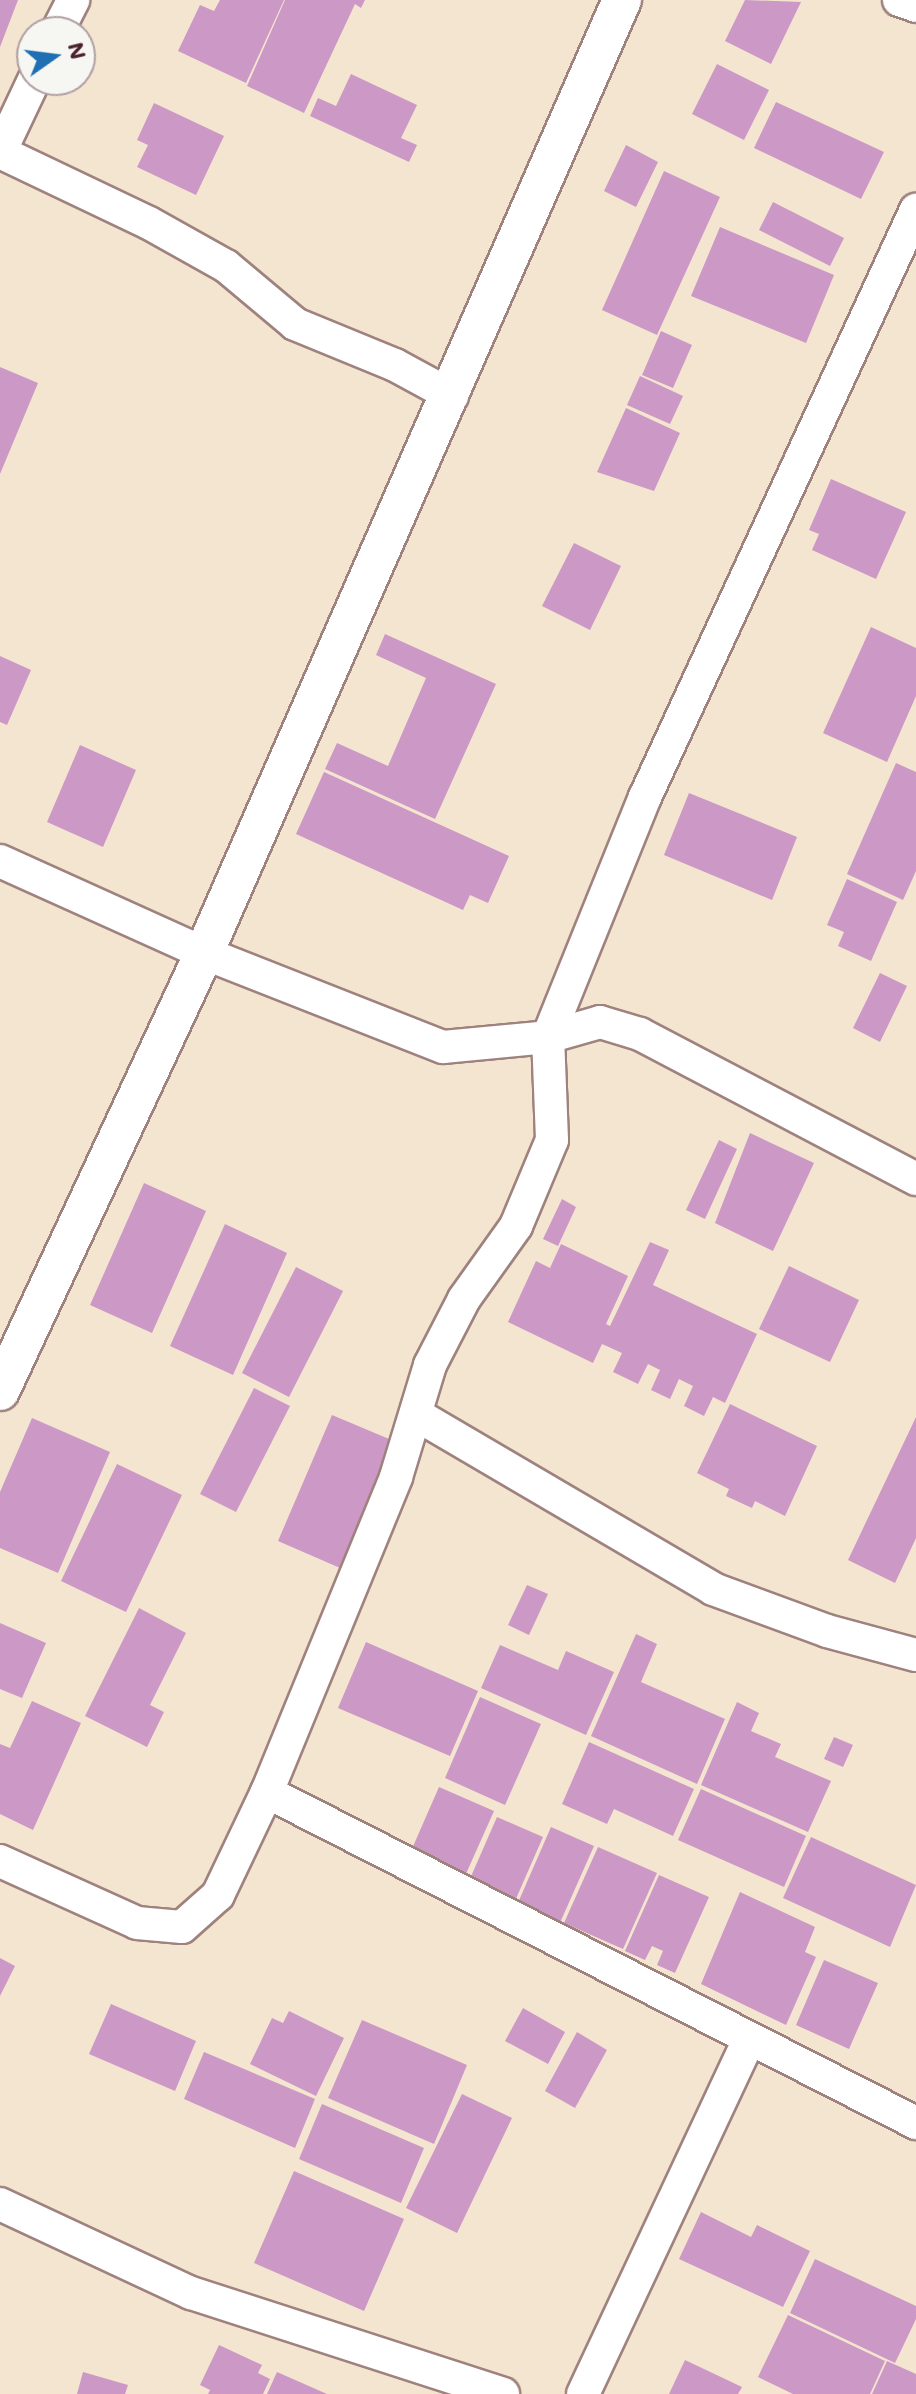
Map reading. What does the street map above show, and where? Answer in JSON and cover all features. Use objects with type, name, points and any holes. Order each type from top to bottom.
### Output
[{"type":"street","points":[[0,1391],[204,953],[452,396],[622,0]]},
{"type":"street","points":[[899,0],[916,6]]},
{"type":"street","points":[[26,96],[0,152],[149,223],[226,266],[295,324],[395,365],[452,396]]},
{"type":"street","points":[[0,1861],[137,1923],[182,1927],[218,1895],[267,1792],[417,1415],[430,1365],[464,1299],[516,1226],[552,1140],[548,1037],[645,797],[916,210]]},
{"type":"street","points":[[0,861],[204,953],[443,1047],[548,1037],[600,1022],[640,1034],[916,1179]]},
{"type":"street","points":[[417,1415],[713,1589],[827,1631],[916,1655]]},
{"type":"street","points":[[267,1792],[748,2041],[916,2123]]},
{"type":"street","points":[[583,2394],[748,2041]]},
{"type":"street","points":[[0,2204],[191,2293],[503,2394]]},
{"type":"building","points":[[0,0],[18,0],[0,47]]},
{"type":"building","points":[[220,0],[284,0],[246,83],[178,51],[200,5],[214,11]]},
{"type":"building","points":[[285,0],[365,0],[361,8],[355,4],[304,113],[247,86]]},
{"type":"building","points":[[745,0],[801,2],[771,64],[725,41]]},
{"type":"building","points":[[717,64],[769,90],[744,140],[692,114]]},
{"type":"building","points":[[351,74],[417,105],[401,138],[417,145],[409,162],[310,116],[318,98],[336,106]]},
{"type":"building","points":[[776,102],[884,152],[861,199],[754,148]]},
{"type":"building","points":[[154,103],[224,136],[196,195],[137,167],[148,145],[137,140]]},
{"type":"building","points":[[626,145],[658,162],[636,207],[604,191]]},
{"type":"building","points":[[664,171],[720,197],[657,335],[602,310]]},
{"type":"building","points":[[773,202],[844,238],[830,266],[759,230]]},
{"type":"building","points":[[720,227],[834,275],[806,343],[691,296]]},
{"type":"building","points":[[661,331],[692,345],[673,388],[642,375]]},
{"type":"building","points":[[0,367],[38,383],[0,474]]},
{"type":"building","points":[[640,376],[683,396],[670,424],[627,405]]},
{"type":"building","points":[[626,408],[680,433],[654,491],[597,472]]},
{"type":"building","points":[[831,479],[906,512],[876,579],[812,550],[819,534],[809,530]]},
{"type":"building","points":[[574,543],[621,566],[590,630],[542,606]]},
{"type":"building","points":[[871,627],[916,648],[916,696],[887,762],[823,733]]},
{"type":"building","points":[[385,634],[496,684],[435,819],[325,769],[337,743],[388,766],[426,678],[376,655]]},
{"type":"building","points":[[0,656],[31,670],[7,725],[0,722]]},
{"type":"building","points":[[80,745],[136,770],[103,847],[47,822]]},
{"type":"building","points":[[896,763],[916,772],[916,871],[903,900],[847,874]]},
{"type":"building","points":[[324,772],[509,856],[488,903],[470,895],[463,910],[296,834]]},
{"type":"building","points":[[689,793],[797,837],[772,900],[664,855]]},
{"type":"building","points":[[847,879],[897,902],[871,961],[838,946],[844,932],[827,925]]},
{"type":"building","points":[[880,973],[907,986],[880,1042],[853,1028]]},
{"type":"building","points":[[750,1133],[814,1163],[773,1251],[715,1223]]},
{"type":"building","points":[[719,1140],[737,1149],[705,1219],[686,1210]]},
{"type":"building","points":[[144,1183],[206,1211],[152,1333],[90,1305]]},
{"type":"building","points":[[562,1199],[576,1207],[558,1246],[543,1239]]},
{"type":"building","points":[[225,1224],[287,1253],[233,1375],[170,1346]]},
{"type":"building","points":[[650,1242],[669,1250],[653,1285],[757,1334],[725,1403],[713,1397],[704,1416],[684,1406],[693,1386],[679,1379],[670,1399],[651,1390],[660,1370],[648,1364],[638,1384],[613,1372],[622,1353],[602,1344],[593,1363],[508,1322],[536,1261],[550,1268],[561,1244],[628,1276],[606,1324],[610,1326]]},
{"type":"building","points":[[789,1266],[859,1300],[830,1362],[759,1329]]},
{"type":"building","points":[[296,1267],[343,1291],[289,1397],[242,1373]]},
{"type":"building","points":[[254,1388],[290,1406],[236,1512],[200,1494]]},
{"type":"building","points":[[730,1404],[817,1446],[785,1516],[755,1501],[752,1508],[726,1496],[729,1489],[697,1473]]},
{"type":"building","points":[[332,1415],[401,1444],[347,1571],[278,1541]]},
{"type":"building","points":[[916,1417],[916,1538],[895,1583],[848,1560]]},
{"type":"building","points":[[32,1418],[110,1452],[58,1573],[0,1548],[0,1492]]},
{"type":"building","points":[[117,1464],[182,1495],[126,1612],[61,1581]]},
{"type":"building","points":[[527,1585],[548,1594],[529,1635],[508,1625]]},
{"type":"building","points":[[139,1608],[186,1633],[150,1705],[164,1712],[147,1747],[85,1716]]},
{"type":"building","points":[[0,1623],[46,1643],[22,1698],[0,1689]]},
{"type":"building","points":[[636,1634],[657,1644],[641,1682],[725,1719],[697,1784],[591,1736]]},
{"type":"building","points":[[366,1642],[478,1691],[450,1756],[338,1708]]},
{"type":"building","points":[[500,1645],[558,1670],[566,1651],[614,1672],[586,1735],[481,1688]]},
{"type":"building","points":[[480,1697],[541,1724],[505,1805],[445,1778]]},
{"type":"building","points":[[32,1701],[81,1723],[33,1830],[0,1814],[0,1744],[10,1748]]},
{"type":"building","points":[[737,1702],[759,1713],[751,1731],[781,1744],[775,1757],[831,1781],[808,1832],[701,1785]]},
{"type":"building","points":[[834,1737],[853,1745],[843,1767],[824,1759]]},
{"type":"building","points":[[589,1742],[694,1789],[673,1836],[614,1809],[607,1824],[562,1804]]},
{"type":"building","points":[[439,1787],[494,1811],[465,1876],[411,1851]]},
{"type":"building","points":[[701,1789],[806,1836],[784,1887],[678,1840]]},
{"type":"building","points":[[497,1817],[543,1837],[515,1901],[469,1881]]},
{"type":"building","points":[[551,1827],[594,1846],[559,1925],[517,1905]]},
{"type":"building","points":[[811,1837],[916,1885],[890,1947],[783,1898]]},
{"type":"building","points":[[598,1847],[657,1873],[623,1949],[564,1923]]},
{"type":"building","points":[[659,1875],[709,1897],[675,1973],[657,1965],[663,1951],[652,1946],[645,1960],[625,1951]]},
{"type":"building","points":[[740,1892],[815,1927],[805,1952],[816,1957],[786,2025],[701,1984]]},
{"type":"building","points":[[0,1958],[15,1966],[0,1996]]},
{"type":"building","points":[[824,1960],[878,1983],[849,2049],[796,2025]]},
{"type":"building","points":[[111,2004],[196,2041],[175,2091],[89,2054]]},
{"type":"building","points":[[523,2008],[565,2032],[548,2064],[505,2041]]},
{"type":"building","points":[[289,2011],[344,2038],[316,2096],[250,2064],[272,2018],[283,2023]]},
{"type":"building","points":[[362,2020],[467,2065],[434,2144],[328,2098]]},
{"type":"building","points":[[577,2032],[607,2050],[575,2108],[545,2091]]},
{"type":"building","points":[[204,2052],[315,2099],[295,2148],[184,2099]]},
{"type":"building","points":[[462,2094],[512,2118],[457,2233],[406,2208]]},
{"type":"building","points":[[322,2104],[424,2148],[401,2203],[299,2159]]},
{"type":"building","points":[[294,2171],[404,2219],[364,2311],[254,2263]]},
{"type":"building","points":[[701,2212],[751,2237],[757,2225],[810,2251],[783,2307],[679,2259]]},
{"type":"building","points":[[815,2259],[916,2306],[916,2319],[895,2363],[790,2313]]},
{"type":"building","points":[[788,2315],[885,2361],[870,2394],[793,2394],[758,2377]]},
{"type":"building","points":[[219,2345],[262,2365],[258,2373],[270,2379],[263,2394],[208,2394],[210,2390],[200,2385]]},
{"type":"building","points":[[685,2360],[742,2387],[738,2394],[669,2394]]},
{"type":"building","points":[[887,2361],[916,2374],[916,2394],[872,2394]]},
{"type":"building","points":[[83,2372],[128,2385],[125,2394],[77,2394]]},
{"type":"building","points":[[277,2372],[327,2394],[267,2394]]}]
